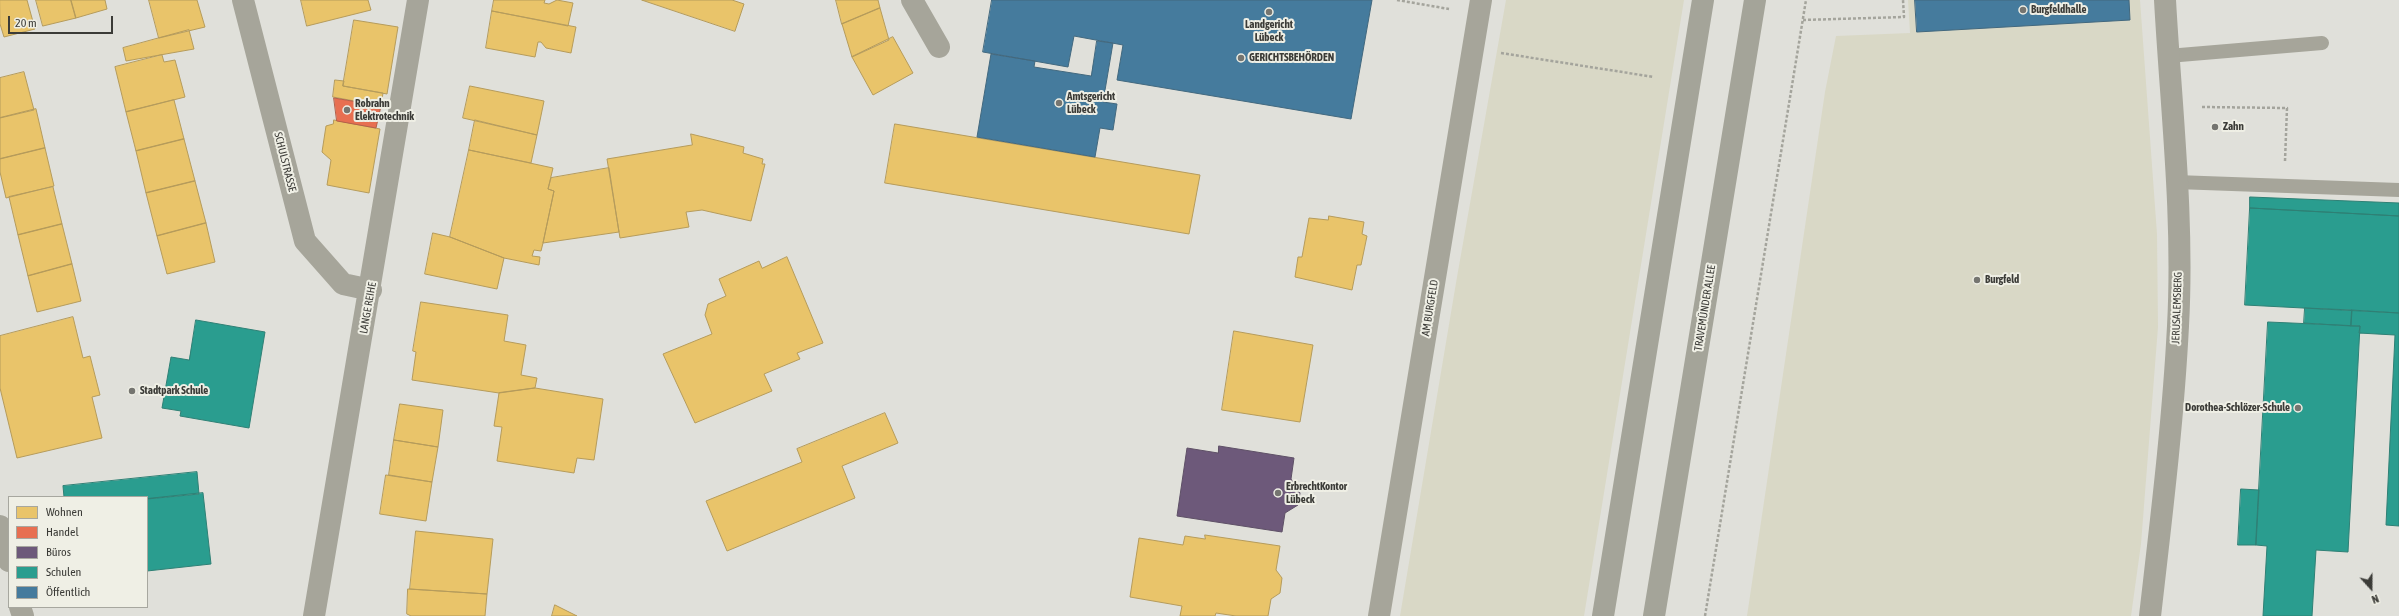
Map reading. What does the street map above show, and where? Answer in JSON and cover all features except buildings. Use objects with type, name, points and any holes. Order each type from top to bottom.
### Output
[{"type":"main road","points":[[1603,616],[1703,0]]},
{"type":"main road","name":"TRAVEMÜNDER ALLEE","points":[[1654,616],[1755,0]]},
{"type":"street","name":"SCHULSTRASSE","points":[[243,0],[305,241],[343,284],[371,290]]},
{"type":"street","name":"LANGE REIHE","points":[[314,616],[371,290],[418,0]]},
{"type":"street","points":[[912,0],[938,47]]},
{"type":"street","name":"JERUSALEMSBERG","points":[[2150,616],[2162,515],[2178,325],[2179,254],[2165,0]]},
{"type":"street","name":"AM BURGFELD","points":[[1379,616],[1480,7]]},
{"type":"street","points":[[0,526],[8,557]]},
{"type":"lane","points":[[2168,56],[2322,43]]},
{"type":"lane","points":[[2176,182],[2399,190]]},
{"type":"path","points":[[1397,0],[1480,7]]},
{"type":"path","points":[[1705,616],[1806,0]]},
{"type":"path","points":[[1803,20],[1904,17],[1903,0]]},
{"type":"path","points":[[1473,49],[1654,76]]},
{"type":"path","points":[[2172,109],[2199,107],[2287,108],[2283,186]]},
{"type":"green space","points":[[1506,0],[1684,0],[1584,616],[1400,616],[1457,277]]},
{"type":"green space","name":"Burgfeld","points":[[1908,0],[2140,0],[2157,234],[2158,327],[2141,544],[2131,616],[1747,616],[1825,92],[1836,36],[1910,33]]},
{"type":"place","name":"Burgfeldhalle","points":[[2023,10]]},
{"type":"place","name":"Landgericht Lübeck","points":[[1269,12]]},
{"type":"place","name":"GERICHTSBEHÖRDEN","points":[[1241,58]]},
{"type":"place","name":"Amtsgericht Lübeck","points":[[1059,103]]},
{"type":"place","name":"Robrahn Elektrotechnik","points":[[347,110]]},
{"type":"place","name":"Zahn","points":[[2215,127]]},
{"type":"place","name":"Burgfeld","points":[[1977,280]]},
{"type":"place","name":"Stadtpark Schule","points":[[132,391]]},
{"type":"place","name":"Dorothea-Schlözer-Schule","points":[[2298,408]]},
{"type":"place","name":"ErbrechtKontor Lübeck","points":[[1278,493]]}]
